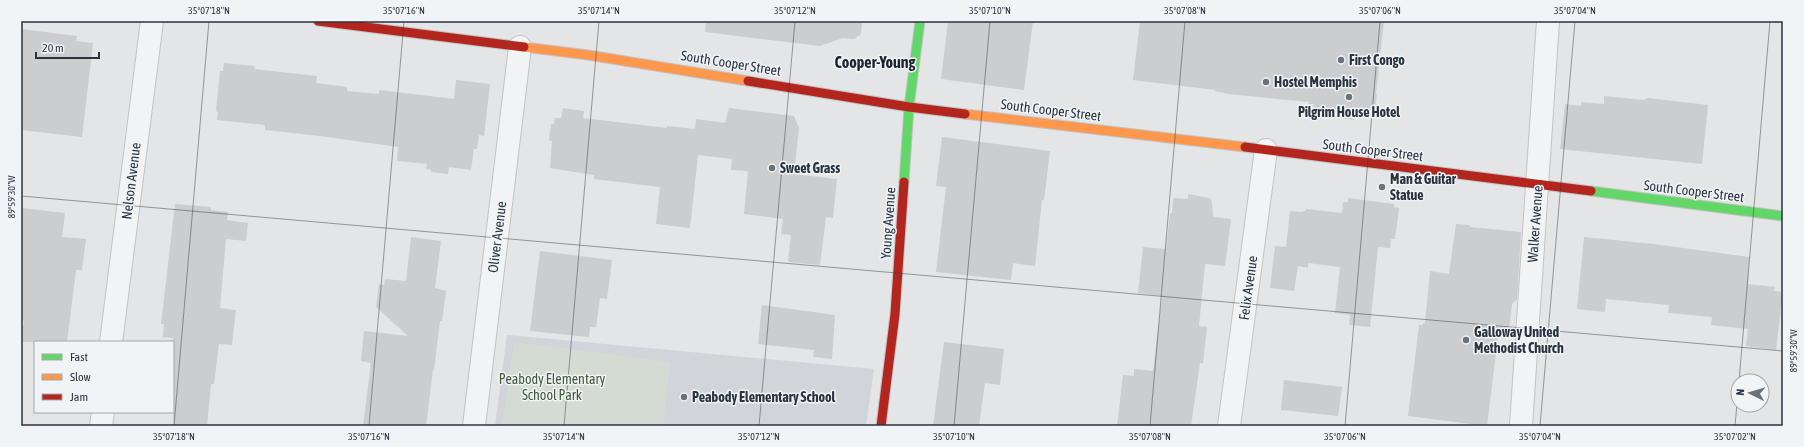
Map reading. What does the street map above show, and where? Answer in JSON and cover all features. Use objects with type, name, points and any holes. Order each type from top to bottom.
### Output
[{"type":"main road","name":"South Cooper Street","points":[[318,21],[520,48],[596,56],[909,107],[1266,150],[1538,186],[1783,216]]},
{"type":"main road","name":"Young Avenue","points":[[881,426],[896,314],[909,107],[920,21]]},
{"type":"street","name":"Nelson Avenue","points":[[111,341],[152,21]]},
{"type":"street","name":"Walker Avenue","points":[[1521,426],[1548,21]]},
{"type":"street","name":"Oliver Avenue","points":[[474,426],[520,48]]},
{"type":"street","name":"Felix Avenue","points":[[1229,426],[1266,150]]},
{"type":"street","points":[[101,426],[103,413]]},
{"type":"shaded area","name":"Peabody Elementary School","points":[[507,335],[874,369],[866,426],[495,426]]},
{"type":"green space","name":"Peabody Elementary School Park","points":[[514,342],[670,362],[663,426],[502,426]]},
{"type":"building","points":[[706,21],[862,21],[861,34],[854,39],[843,38],[820,46],[705,32]]},
{"type":"building","points":[[948,21],[1033,21],[1024,90],[941,79]]},
{"type":"building","name":"First Congo","points":[[1140,21],[1384,21],[1375,110],[1355,109],[1354,120],[1312,114],[1314,104],[1308,104],[1309,102],[1228,94],[1215,90],[1133,80]]},
{"type":"building","points":[[21,29],[77,36],[76,41],[93,43],[82,137],[21,130]]},
{"type":"building","points":[[224,63],[255,66],[254,69],[317,76],[316,83],[347,87],[347,91],[379,94],[379,90],[454,99],[456,80],[490,84],[484,136],[479,135],[477,149],[474,149],[471,170],[449,167],[448,174],[431,172],[431,170],[426,169],[427,164],[397,161],[398,147],[265,130],[265,125],[217,120],[218,112],[216,111],[220,71],[223,71]]},
{"type":"building","points":[[1604,96],[1643,100],[1648,98],[1708,105],[1702,164],[1560,149],[1565,104],[1581,106],[1581,102],[1604,104]]},
{"type":"building","points":[[563,108],[584,111],[583,118],[667,128],[667,126],[695,129],[696,119],[725,123],[729,108],[794,116],[799,128],[794,174],[837,179],[833,218],[826,217],[820,265],[788,262],[791,235],[781,234],[783,219],[744,214],[748,171],[731,170],[732,159],[698,155],[690,228],[656,224],[660,187],[594,179],[594,175],[550,168],[552,141],[549,141],[551,124],[554,124],[555,118],[561,118]]},
{"type":"building","points":[[942,137],[1050,151],[1044,200],[1042,200],[1035,266],[1013,263],[1011,280],[936,272],[946,187],[936,186]]},
{"type":"building","points":[[1188,194],[1210,198],[1212,202],[1213,217],[1231,219],[1225,266],[1205,264],[1199,326],[1207,327],[1203,363],[1200,363],[1191,426],[1117,426],[1123,375],[1134,376],[1134,369],[1153,371],[1162,296],[1138,293],[1143,247],[1166,249],[1173,198],[1188,199]]},
{"type":"building","points":[[1348,198],[1394,204],[1394,207],[1399,208],[1395,239],[1391,239],[1390,248],[1378,247],[1370,327],[1349,325],[1350,315],[1335,313],[1340,267],[1308,263],[1308,268],[1298,266],[1294,291],[1270,288],[1275,246],[1286,247],[1290,211],[1301,212],[1305,211],[1306,209],[1342,213],[1343,202],[1348,202]]},
{"type":"building","points":[[175,204],[211,207],[211,210],[228,212],[227,220],[248,223],[246,241],[226,239],[220,308],[236,310],[232,345],[219,344],[214,384],[211,384],[207,426],[173,426],[174,341],[173,338],[163,337],[164,324],[161,324]]},
{"type":"building","points":[[21,208],[65,213],[62,237],[86,239],[82,270],[76,270],[67,341],[21,342],[24,321],[21,320]]},
{"type":"building","name":"Galloway United Methodist Church","points":[[1456,224],[1521,232],[1517,299],[1512,304],[1508,338],[1498,336],[1487,426],[1408,416],[1419,325],[1423,325],[1423,323],[1425,323],[1430,271],[1449,274]]},
{"type":"building","points":[[411,237],[441,241],[435,288],[446,291],[442,321],[440,321],[426,426],[363,426],[371,363],[361,361],[364,331],[408,336],[376,307],[379,284],[384,285],[385,279],[406,281]]},
{"type":"building","points":[[1584,237],[1654,244],[1749,257],[1748,284],[1775,287],[1774,291],[1783,292],[1776,350],[1746,346],[1748,329],[1711,325],[1712,317],[1668,313],[1669,305],[1606,299],[1605,312],[1577,309]]},
{"type":"building","points":[[540,251],[612,260],[607,299],[600,298],[596,327],[590,327],[589,337],[530,331]]},
{"type":"building","points":[[762,305],[835,315],[832,359],[813,357],[814,350],[758,344]]},
{"type":"building","points":[[944,342],[1004,349],[1000,385],[985,383],[979,426],[933,426]]},
{"type":"building","points":[[1284,380],[1342,387],[1338,416],[1281,410]]},
{"type":"traffic: fast","points":[[904,182],[909,107],[920,21]]},
{"type":"traffic: fast","points":[[1591,191],[1783,216]]},
{"type":"traffic: slow","points":[[524,47],[588,55],[748,81]]},
{"type":"traffic: slow","points":[[965,114],[1245,147]]},
{"type":"traffic: jam","points":[[318,21],[524,47]]},
{"type":"traffic: jam","points":[[748,81],[909,107],[965,114]]},
{"type":"traffic: jam","points":[[1245,147],[1591,191]]},
{"type":"traffic: jam","points":[[881,426],[895,314],[904,182]]},
{"type":"place","name":"First Congo","points":[[1341,60]]},
{"type":"place","name":"Hostel Memphis","points":[[1266,82]]},
{"type":"place","name":"Pilgrim House Hotel","points":[[1349,97]]},
{"type":"place","name":"Sweet Grass","points":[[772,168]]},
{"type":"place","name":"Man & Guitar Statue","points":[[1382,187]]},
{"type":"place","name":"Galloway United Methodist Church","points":[[1466,340]]},
{"type":"place","name":"Peabody Elementary School","points":[[684,397]]},
{"type":"district","name":"Cooper-Young","points":[[875,62]]}]
